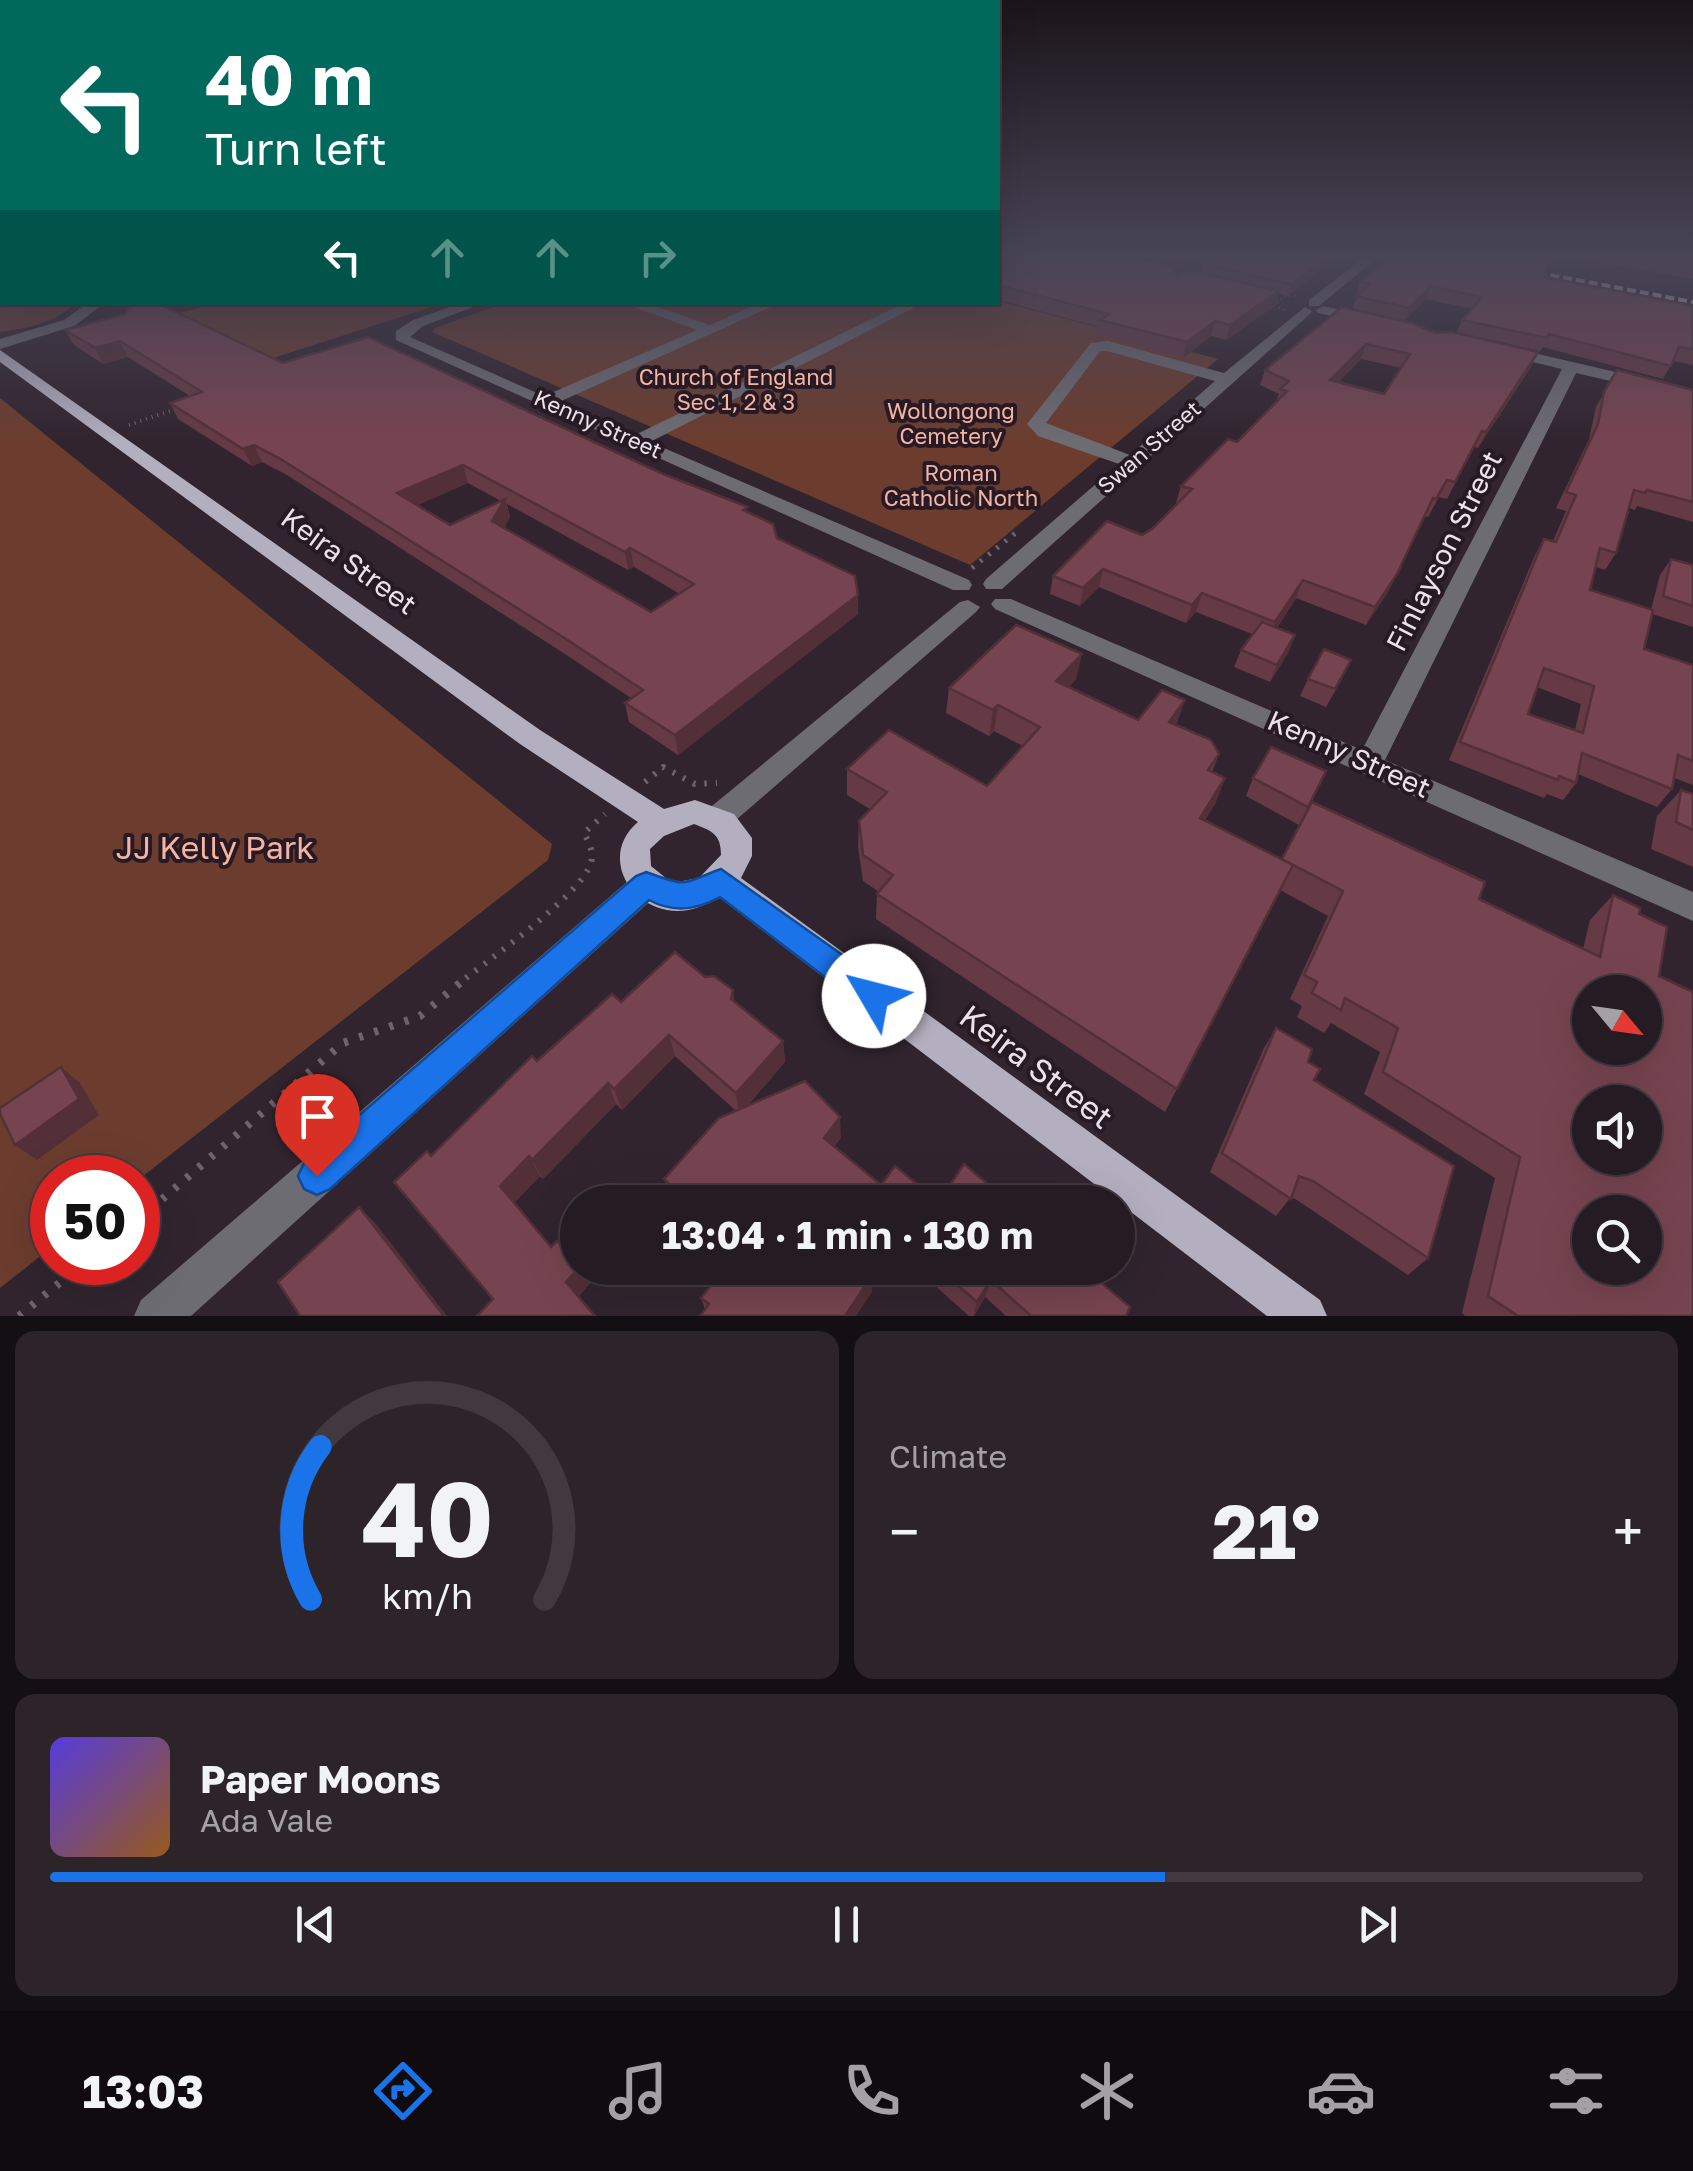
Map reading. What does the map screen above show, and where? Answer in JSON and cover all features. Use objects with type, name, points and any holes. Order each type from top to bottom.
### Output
[{"type":"main road","name":"Keira Street","points":[[0,355],[530,737],[659,821]]},
{"type":"main road","points":[[695,812],[718,818],[734,831],[738,845],[733,868],[706,892],[687,896],[668,896],[646,885],[636,875],[633,860],[638,842],[659,821],[695,812]]},
{"type":"main road","name":"Keira Street","points":[[721,882],[1304,1316]]},
{"type":"street","points":[[0,344],[74,319]]},
{"type":"street","name":"Kenny Street","points":[[428,319],[401,334],[404,340],[637,441],[965,596]]},
{"type":"street","points":[[679,319],[710,330]]},
{"type":"street","points":[[546,401],[735,319]]},
{"type":"street","points":[[637,441],[883,319]]},
{"type":"street","name":"Swan Street","points":[[998,594],[1132,462],[1226,378],[1300,319]]},
{"type":"street","points":[[1367,319],[1383,323]]},
{"type":"street","points":[[1477,345],[1693,395]]},
{"type":"street","points":[[1132,462],[1044,432],[1036,424],[1096,346],[1226,378]]},
{"type":"street","name":"Finlayson Street","points":[[1369,763],[1572,366]]},
{"type":"street","points":[[718,818],[965,596],[975,580],[998,594]]},
{"type":"street","name":"Kenny Street","points":[[998,594],[1693,908]]},
{"type":"street","points":[[170,1312],[646,885]]},
{"type":"path","points":[[105,433],[181,408]]},
{"type":"path","points":[[663,767],[684,782],[705,787],[720,782]]},
{"type":"path","points":[[160,1201],[343,1043],[420,1016],[575,889],[593,866],[592,846],[584,833]]},
{"type":"path","points":[[19,1316],[57,1285]]},
{"type":"green space","points":[[0,319],[49,319],[21,329],[0,332]]},
{"type":"green space","points":[[180,319],[393,319],[261,362]]},
{"type":"green space","name":"Wollongong Cemetery","points":[[459,319],[1068,319],[1218,359],[970,565],[432,332]]},
{"type":"green space","name":"JJ Kelly Park","points":[[0,398],[552,844],[548,860],[160,1163],[160,1155],[30,1155],[30,1264],[0,1288]]},
{"type":"building","points":[[105,319],[192,319],[283,363],[368,337],[663,474],[748,507],[743,510],[773,524],[777,538],[855,576],[858,595],[675,735],[625,703],[643,690],[563,637],[279,458],[254,445],[243,449],[170,403],[202,392],[120,341],[95,348],[65,330]],"holes":[[[463,465],[625,552],[630,548],[694,584],[651,612],[492,521],[505,499],[450,525],[397,493]]]},
{"type":"building","points":[[1238,319],[1230,325],[1215,321],[1187,342],[1100,320]]},
{"type":"building","points":[[1327,319],[1396,319],[1435,333],[1451,332],[1538,352],[1486,432],[1482,431],[1455,482],[1447,480],[1433,498],[1397,574],[1375,607],[1303,580],[1275,622],[1202,593],[1192,605],[1103,569],[1083,588],[1053,576],[1107,521],[1142,535],[1152,529],[1192,489],[1181,486],[1228,439],[1237,442],[1287,391],[1280,389],[1289,381],[1265,370]],"holes":[[[1366,344],[1410,354],[1384,394],[1330,380]]]},
{"type":"building","points":[[1693,319],[1693,349],[1679,347],[1671,366],[1549,334],[1547,338],[1462,320]]},
{"type":"building","points":[[1617,370],[1693,390],[1693,502],[1634,490],[1616,553],[1600,548],[1590,590],[1653,610],[1644,649],[1693,665],[1693,761],[1678,755],[1672,789],[1582,753],[1576,783],[1559,776],[1558,780],[1460,742],[1544,539],[1556,542],[1576,495],[1566,492],[1598,424],[1604,392]],"holes":[[[1544,668],[1594,686],[1583,733],[1528,714]]]},
{"type":"building","points":[[1671,559],[1693,565],[1693,606],[1663,596]]},
{"type":"building","points":[[1262,622],[1295,635],[1277,665],[1241,650]]},
{"type":"building","points":[[1016,625],[1082,654],[1056,681],[1138,720],[1162,690],[1185,700],[1169,722],[1211,740],[1219,754],[1208,770],[1225,778],[1200,818],[1293,865],[1177,1089],[877,894],[893,875],[863,855],[859,821],[887,792],[847,769],[889,730],[987,786],[1040,727],[998,705],[993,710],[949,688]]},
{"type":"building","points":[[1324,649],[1351,660],[1335,689],[1308,679]]},
{"type":"building","points":[[1271,747],[1326,771],[1308,807],[1253,778]]},
{"type":"building","points":[[1681,790],[1693,794],[1693,830],[1676,822]]},
{"type":"building","points":[[1312,802],[1485,882],[1479,899],[1600,957],[1613,895],[1640,908],[1639,914],[1667,927],[1659,975],[1572,975],[1572,1065],[1662,1065],[1662,977],[1693,992],[1693,1316],[1518,1316],[1488,1296],[1520,1157],[1383,1072],[1398,1028],[1345,998],[1341,1010],[1312,993],[1317,982],[1304,975],[1343,891],[1282,859]]},
{"type":"building","points":[[675,952],[705,977],[714,976],[733,990],[731,999],[783,1041],[736,1093],[669,1035],[614,1089],[608,1083],[532,1160],[529,1156],[500,1186],[551,1247],[557,1241],[560,1244],[560,1285],[569,1285],[595,1316],[477,1316],[493,1299],[394,1182],[427,1151],[431,1156],[532,1056],[537,1061],[612,994],[621,1002]]},
{"type":"building","points":[[1276,1028],[1312,1049],[1308,1062],[1320,1069],[1314,1080],[1454,1166],[1428,1258],[1313,1181],[1299,1176],[1291,1199],[1222,1153]]},
{"type":"building","points":[[61,1067],[79,1099],[15,1145],[0,1108]]},
{"type":"building","points":[[805,1081],[840,1117],[824,1138],[881,1185],[670,1185],[664,1179],[719,1118]]},
{"type":"building","points":[[964,1164],[989,1185],[950,1185]]},
{"type":"building","points":[[895,1166],[918,1185],[881,1185]]},
{"type":"building","points":[[359,1207],[444,1316],[300,1316],[278,1282]]},
{"type":"building","points":[[711,1285],[866,1285],[845,1316],[700,1316],[709,1304],[701,1298]]},
{"type":"building","points":[[958,1285],[988,1285],[977,1302]]},
{"type":"building","points":[[997,1285],[1104,1285],[1130,1307],[1126,1316],[1031,1316]]},
{"type":"route","points":[[317,1176],[646,885],[668,896],[687,896],[706,892],[721,882],[874,996]]},
{"type":"park label","name":"Church of England Sec 1, 2 & 3","points":[[736,390]]},
{"type":"park label","name":"Roman Catholic North","points":[[961,486]]}]
